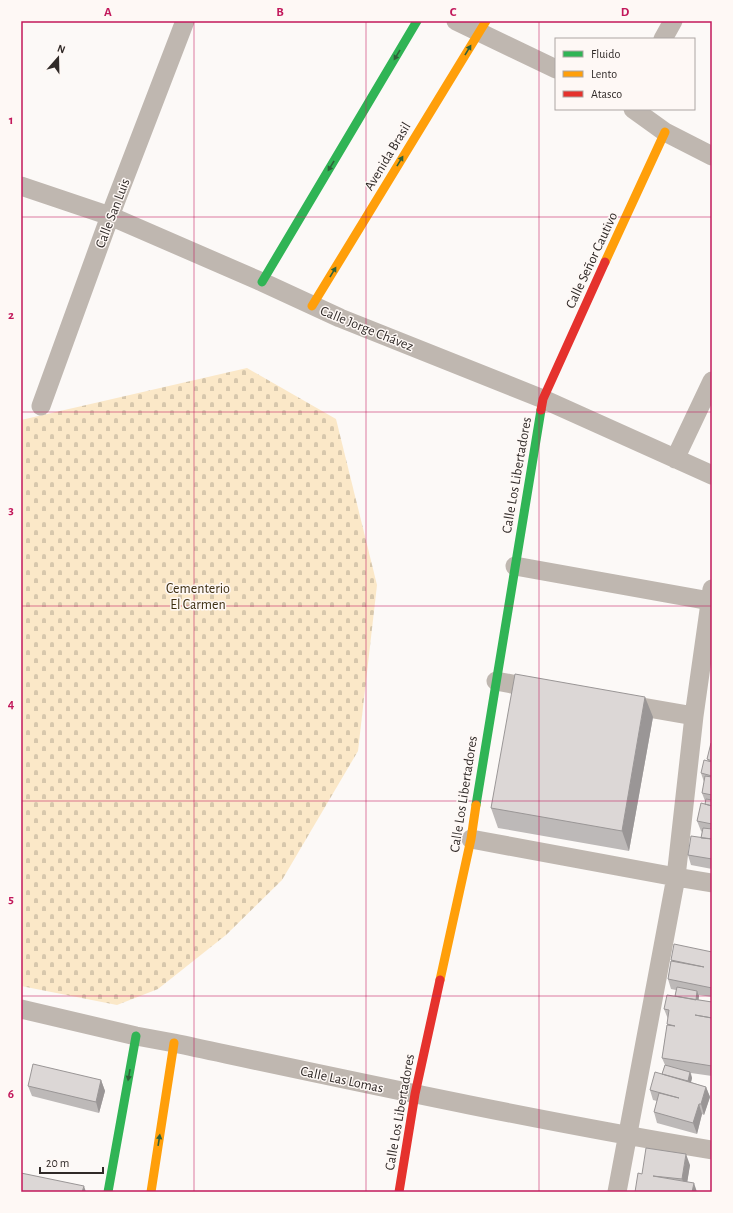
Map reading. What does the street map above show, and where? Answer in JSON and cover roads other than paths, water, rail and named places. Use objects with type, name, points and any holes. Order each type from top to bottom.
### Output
[{"type":"street","name":"Calle San Luis","points":[[41,406],[110,216],[185,21]]},
{"type":"street","points":[[262,282],[417,21]]},
{"type":"street","points":[[456,21],[483,26],[555,69]]},
{"type":"street","points":[[664,38],[673,21]]},
{"type":"street","name":"Avenida Brasil","points":[[312,306],[483,26]]},
{"type":"street","points":[[635,110],[665,132],[712,156]]},
{"type":"street","name":"Calle Señor Cautivo","points":[[543,399],[665,132]]},
{"type":"street","name":"Calle Jorge Chávez","points":[[21,186],[110,216],[262,282],[340,318],[543,399],[712,475]]},
{"type":"street","points":[[675,459],[712,381]]},
{"type":"street","name":"Calle Los Libertadores","points":[[399,1192],[415,1094],[471,839],[543,399]]},
{"type":"street","points":[[515,566],[711,595],[694,716],[676,877],[617,1192]]},
{"type":"street","points":[[496,681],[557,692]]},
{"type":"street","points":[[610,701],[694,716]]},
{"type":"street","points":[[471,839],[712,883]]},
{"type":"street","name":"Calle Las Lomas","points":[[21,1009],[136,1036],[415,1094],[628,1136],[712,1150]]},
{"type":"street","points":[[108,1192],[136,1036]]},
{"type":"street","points":[[151,1192],[174,1043]]},
{"type":"park label","name":"Cementerio El Carmen","points":[[198,596]]}]
